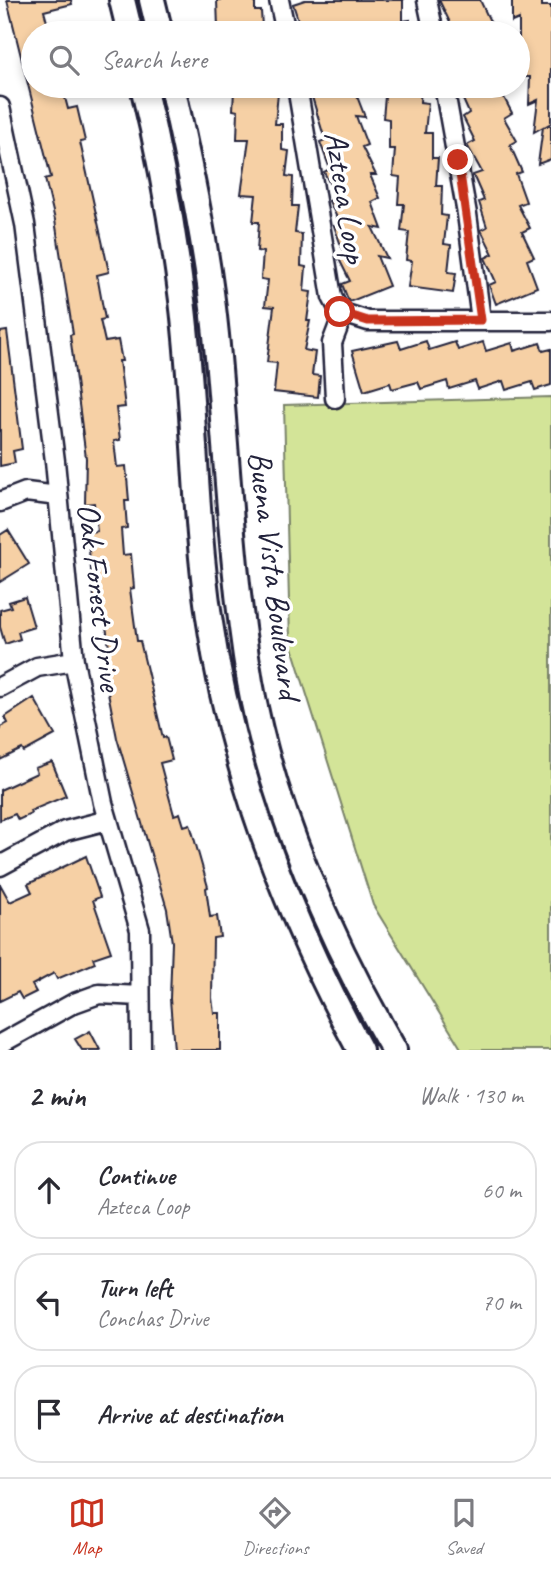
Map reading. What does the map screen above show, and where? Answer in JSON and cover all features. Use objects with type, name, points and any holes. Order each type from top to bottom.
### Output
[{"type":"main road","points":[[121,0],[127,21]]},
{"type":"main road","points":[[152,0],[157,21]]},
{"type":"main road","name":"Buena Vista Boulevard","points":[[145,98],[182,299],[209,616],[225,704],[272,864],[321,980],[360,1050]]},
{"type":"main road","name":"Buena Vista Boulevard","points":[[175,98],[190,169],[215,332],[235,571],[251,685],[275,780],[296,843],[366,1001],[394,1050]]},
{"type":"street","points":[[279,0],[283,21]]},
{"type":"street","points":[[427,0],[431,21]]},
{"type":"street","name":"Azteca Loop","points":[[299,98],[332,298],[335,306],[344,314],[368,321],[551,321]]},
{"type":"street","points":[[446,98],[467,214],[481,320]]},
{"type":"street","name":"Oak Forest Drive","points":[[0,107],[8,183],[25,224],[58,496],[74,661],[108,820],[140,930],[141,1050]]},
{"type":"street","name":"Azteca Loop","points":[[335,398],[332,343],[344,314]]},
{"type":"street","points":[[0,502],[26,492],[58,496]]},
{"type":"street","points":[[0,687],[37,667],[74,661]]},
{"type":"street","points":[[0,866],[65,831],[108,820]]},
{"type":"street","points":[[0,1044],[74,1003],[99,995],[140,996]]},
{"type":"green space","points":[[551,397],[551,1050],[462,1050],[373,905],[290,641],[284,405]]},
{"type":"building","points":[[7,0],[71,0],[72,4],[44,11],[47,21],[21,21],[21,56]]},
{"type":"building","points":[[217,0],[255,0],[255,11],[261,11],[262,21],[218,21]]},
{"type":"building","points":[[305,0],[403,0],[403,21],[298,21],[293,4]]},
{"type":"building","points":[[439,0],[480,0],[490,21],[449,21]]},
{"type":"building","points":[[512,0],[542,0],[542,6],[551,6],[551,123],[546,126],[551,126],[551,159],[538,164],[543,127],[534,132],[538,100],[529,104],[530,21],[512,21]]},
{"type":"building","points":[[31,98],[65,98],[68,109],[77,107],[85,141],[80,142],[109,272],[97,275],[105,319],[100,320],[105,342],[118,340],[122,361],[119,361],[125,407],[116,408],[120,440],[114,441],[117,467],[126,466],[129,501],[125,501],[127,528],[121,529],[123,555],[131,554],[134,588],[130,589],[137,641],[140,641],[163,738],[166,737],[172,760],[160,763],[174,815],[180,813],[184,826],[190,824],[208,887],[210,917],[217,916],[220,937],[213,938],[212,998],[214,1013],[220,1013],[220,1050],[174,1050],[170,999],[172,942],[167,909],[117,738],[103,667],[108,666],[104,649],[109,648],[105,618],[96,619],[87,532],[97,531],[94,503],[85,504],[86,458],[70,335],[73,334],[55,220],[45,179],[51,177]]},
{"type":"building","points":[[234,98],[278,98],[275,124],[282,124],[282,150],[289,151],[286,176],[293,177],[292,206],[298,206],[295,233],[302,234],[301,266],[306,267],[304,291],[311,292],[307,321],[310,321],[304,350],[315,352],[312,375],[320,376],[318,397],[274,392],[277,363],[267,362],[274,307],[265,306],[268,280],[261,279],[263,252],[257,251],[259,222],[253,222],[256,195],[241,194],[249,139],[237,139],[238,111],[233,110]]},
{"type":"building","points":[[312,98],[358,98],[365,117],[356,116],[367,145],[362,147],[376,175],[370,175],[380,198],[372,202],[382,229],[372,227],[387,258],[377,256],[389,286],[349,302],[342,284],[350,281],[338,257],[344,254],[334,226],[340,224],[329,201],[336,197],[324,172],[330,169],[320,142],[325,140]]},
{"type":"building","points":[[385,98],[420,98],[420,102],[428,103],[425,133],[432,133],[432,158],[438,158],[436,186],[442,186],[441,215],[447,216],[444,244],[451,245],[448,272],[456,273],[453,293],[408,287],[412,261],[406,260],[409,232],[401,231],[404,204],[398,204],[400,177],[393,176],[395,149],[389,149],[389,119],[383,118]]},
{"type":"building","points":[[462,98],[504,98],[512,113],[504,118],[517,141],[510,145],[522,172],[516,174],[526,202],[518,205],[530,228],[522,232],[534,257],[527,260],[537,287],[496,304],[489,285],[496,282],[485,258],[493,254],[481,230],[487,227],[479,202],[484,200],[473,175],[482,172],[467,145],[475,141],[463,117],[469,113]]},
{"type":"building","points":[[7,331],[22,449],[13,451],[15,463],[0,466],[0,332]]},
{"type":"building","points":[[398,341],[401,349],[426,341],[429,350],[455,342],[458,350],[483,342],[486,351],[512,343],[514,351],[540,343],[543,351],[551,349],[551,385],[535,390],[532,382],[506,390],[503,381],[478,389],[475,381],[449,389],[447,381],[421,389],[418,382],[392,389],[390,383],[364,391],[352,351]]},
{"type":"building","points":[[8,530],[29,564],[0,582],[0,535]]},
{"type":"building","points":[[25,597],[34,627],[18,632],[20,639],[5,644],[0,627],[0,610],[11,607],[9,602]]},
{"type":"building","points":[[34,698],[55,735],[24,752],[22,749],[0,760],[0,727],[8,723],[5,717]]},
{"type":"building","points":[[52,762],[66,796],[30,811],[31,814],[18,820],[15,814],[0,820],[0,790],[37,773],[35,768]]},
{"type":"building","points":[[86,856],[100,897],[93,900],[111,952],[93,958],[95,963],[57,979],[54,973],[32,985],[36,992],[22,999],[18,992],[0,1001],[0,884],[10,902],[32,892],[28,884]]},
{"type":"building","points":[[90,1031],[100,1050],[82,1050],[75,1039]]},
{"type":"route","points":[[340,312],[357,320],[368,321],[481,320],[458,160]]}]
